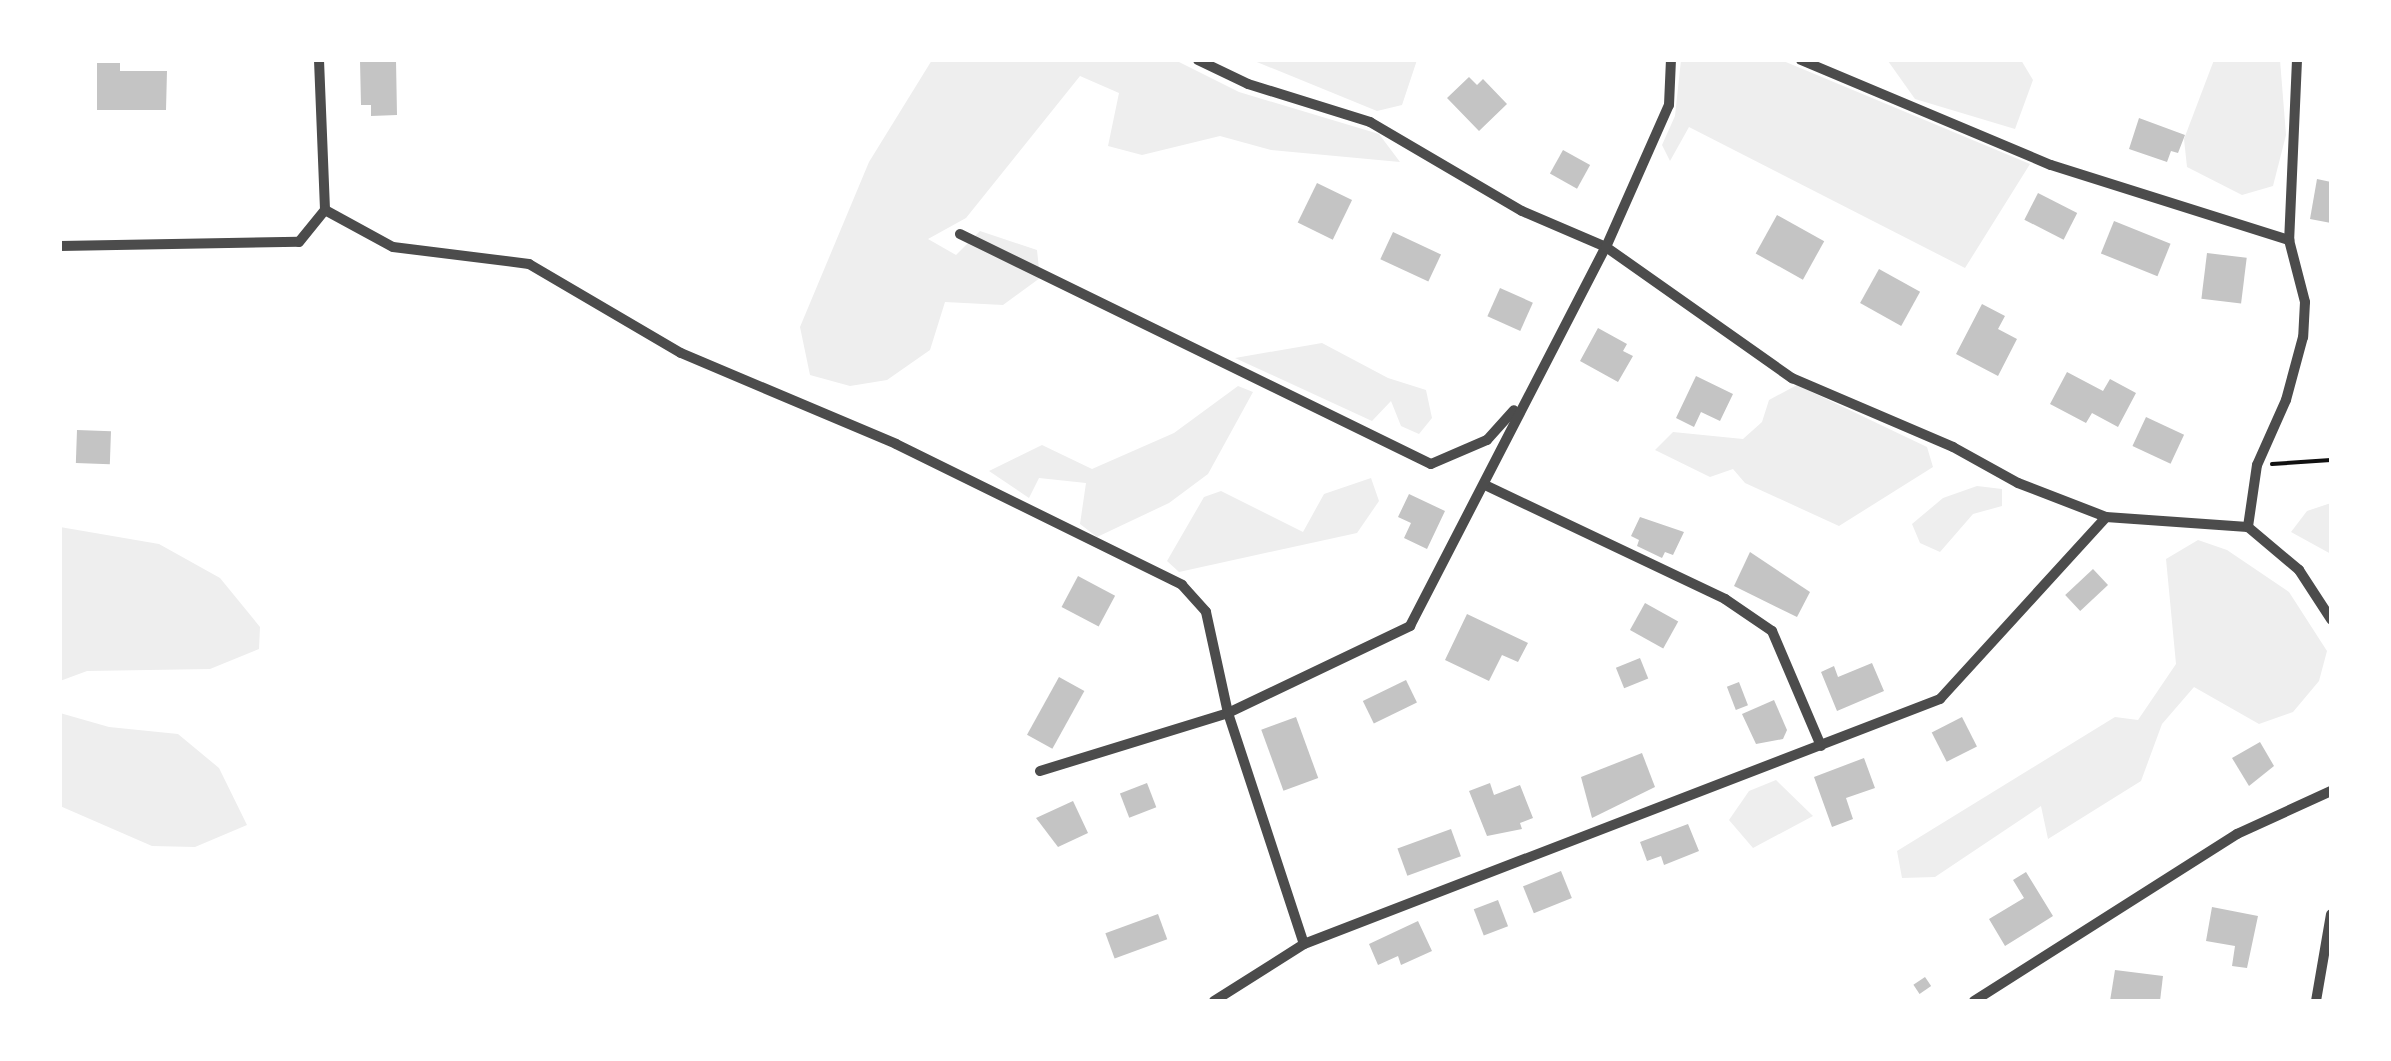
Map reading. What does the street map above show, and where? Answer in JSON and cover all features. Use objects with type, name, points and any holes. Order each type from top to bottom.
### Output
[{"type":"street","points":[[60,246],[299,242],[325,210],[319,60]]},
{"type":"street","points":[[1198,60],[1248,84],[1370,122],[1522,211],[1606,247],[1792,378],[2106,518],[2248,527],[2299,570],[2331,619]]},
{"type":"street","points":[[1040,771],[1228,714],[1410,626],[1485,485],[1522,402],[1606,247],[1669,104],[1671,60]]},
{"type":"street","points":[[1801,60],[2051,165],[2289,240]]},
{"type":"street","points":[[2248,527],[2257,465],[2303,337],[2305,302],[2289,240],[2297,60]]},
{"type":"street","points":[[325,210],[393,248],[528,264],[682,353],[896,444],[1182,585],[1206,612],[1228,714],[1304,944]]},
{"type":"street","points":[[960,234],[1431,464],[1487,440],[1522,402]]},
{"type":"street","points":[[1485,485],[1725,599],[1772,630],[1821,746]]},
{"type":"street","points":[[1214,1001],[1304,944],[1940,699],[2106,518]]},
{"type":"street","points":[[1974,1001],[2237,834],[2331,791]]},
{"type":"street","points":[[2316,1001],[2331,914]]},
{"type":"path","points":[[2257,465],[2331,460]]},
{"type":"shaded area","points":[[932,60],[1175,60],[1239,92],[1379,134],[1400,162],[1271,150],[1220,136],[1142,155],[1108,146],[1119,93],[1080,76],[966,218],[928,239],[956,255],[980,231],[1037,250],[1040,278],[1003,305],[945,302],[930,350],[887,380],[850,386],[810,375],[800,327],[869,162]]},
{"type":"shaded area","points":[[1252,60],[1417,60],[1402,105],[1377,111]]},
{"type":"shaded area","points":[[1681,60],[1781,60],[2030,164],[1965,268],[1689,127],[1670,161],[1662,145],[1675,116]]},
{"type":"shaded area","points":[[2021,60],[2033,80],[2015,129],[1915,99],[1888,61]]},
{"type":"shaded area","points":[[2214,60],[2280,60],[2286,135],[2273,186],[2242,195],[2187,167],[2184,139]]},
{"type":"shaded area","points":[[1322,343],[1388,378],[1426,390],[1432,418],[1419,434],[1401,426],[1391,401],[1372,421],[1235,358]]},
{"type":"shaded area","points":[[1797,385],[1927,447],[1933,467],[1839,526],[1745,483],[1733,469],[1710,477],[1655,450],[1673,432],[1743,439],[1762,422],[1769,400]]},
{"type":"shaded area","points":[[1238,386],[1253,392],[1208,474],[1169,503],[1097,537],[1080,524],[1086,483],[1039,478],[1029,498],[989,471],[1042,445],[1092,469],[1174,433]]},
{"type":"shaded area","points":[[1371,478],[1379,501],[1357,533],[1179,572],[1167,561],[1204,497],[1221,491],[1303,532],[1324,494]]},
{"type":"shaded area","points":[[1977,486],[2002,489],[2002,506],[1973,514],[1940,552],[1920,543],[1912,524],[1943,498]]},
{"type":"shaded area","points":[[2331,503],[2331,554],[2291,532],[2307,511]]},
{"type":"shaded area","points":[[60,527],[159,544],[220,578],[260,627],[259,649],[210,669],[87,671],[60,681]]},
{"type":"shaded area","points":[[2198,540],[2227,550],[2289,592],[2327,651],[2319,681],[2293,712],[2259,724],[2194,687],[2162,724],[2141,781],[2048,839],[2041,806],[1935,877],[1902,878],[1897,851],[2115,717],[2138,720],[2176,664],[2166,559]]},
{"type":"shaded area","points":[[60,713],[109,727],[178,734],[219,768],[247,825],[195,847],[152,846],[60,806]]},
{"type":"shaded area","points":[[1776,780],[1813,816],[1753,848],[1729,820],[1749,791]]},
{"type":"building","points":[[396,60],[397,115],[371,116],[371,105],[361,105],[360,61]]},
{"type":"building","points":[[97,63],[120,63],[120,71],[167,71],[166,110],[97,110]]},
{"type":"building","points":[[1469,77],[1477,85],[1483,79],[1507,104],[1479,131],[1447,98]]},
{"type":"building","points":[[2139,118],[2185,135],[2178,153],[2171,151],[2167,162],[2129,149]]},
{"type":"building","points":[[1563,150],[1590,165],[1577,189],[1550,174]]},
{"type":"building","points":[[2317,179],[2331,182],[2331,223],[2310,219]]},
{"type":"building","points":[[1317,183],[1352,200],[1333,240],[1298,223]]},
{"type":"building","points":[[2038,193],[2077,213],[2064,240],[2024,220]]},
{"type":"building","points":[[1777,215],[1824,241],[1803,280],[1756,253]]},
{"type":"building","points":[[2114,221],[2171,244],[2157,276],[2101,253]]},
{"type":"building","points":[[1393,232],[1441,254],[1428,282],[1380,259]]},
{"type":"building","points":[[2207,253],[2247,258],[2241,304],[2201,299]]},
{"type":"building","points":[[1879,269],[1920,292],[1901,326],[1860,303]]},
{"type":"building","points":[[1500,288],[1533,303],[1520,331],[1487,316]]},
{"type":"building","points":[[1982,304],[2005,316],[1998,329],[2017,339],[1998,376],[1956,354]]},
{"type":"building","points":[[1598,328],[1627,344],[1623,351],[1633,356],[1618,382],[1580,361]]},
{"type":"building","points":[[2067,372],[2103,391],[2110,379],[2136,393],[2118,427],[2092,413],[2086,423],[2050,404]]},
{"type":"building","points":[[1696,376],[1733,394],[1720,421],[1701,412],[1694,427],[1676,418]]},
{"type":"building","points":[[2146,417],[2184,435],[2171,464],[2132,446]]},
{"type":"building","points":[[77,430],[111,431],[110,464],[76,463]]},
{"type":"building","points":[[1409,494],[1445,511],[1427,549],[1404,538],[1411,523],[1398,517]]},
{"type":"building","points":[[1640,517],[1684,532],[1673,555],[1665,552],[1662,558],[1637,546],[1639,540],[1631,536]]},
{"type":"building","points":[[1750,552],[1810,592],[1797,617],[1734,586]]},
{"type":"building","points":[[2093,569],[2108,585],[2080,611],[2065,595]]},
{"type":"building","points":[[1078,576],[1115,596],[1099,627],[1062,607]]},
{"type":"building","points":[[1645,603],[1678,621],[1663,649],[1630,630]]},
{"type":"building","points":[[1467,614],[1528,643],[1518,662],[1502,655],[1489,681],[1445,660]]},
{"type":"building","points":[[1640,658],[1648,678],[1624,688],[1616,668]]},
{"type":"building","points":[[1872,663],[1884,691],[1837,711],[1821,672],[1834,666],[1838,677]]},
{"type":"building","points":[[1059,677],[1084,691],[1052,749],[1027,735]]},
{"type":"building","points":[[1406,680],[1417,702],[1374,724],[1363,701]]},
{"type":"building","points":[[1739,682],[1748,705],[1736,710],[1727,687]]},
{"type":"building","points":[[1774,700],[1787,730],[1783,739],[1756,744],[1742,714]]},
{"type":"building","points":[[1296,717],[1318,778],[1283,791],[1261,730]]},
{"type":"building","points":[[1962,717],[1977,746],[1947,762],[1932,732]]},
{"type":"building","points":[[2260,742],[2274,766],[2249,786],[2232,758]]},
{"type":"building","points":[[1642,753],[1655,787],[1592,818],[1581,777]]},
{"type":"building","points":[[1864,758],[1875,788],[1846,798],[1853,819],[1832,827],[1814,777]]},
{"type":"building","points":[[1147,783],[1156,807],[1129,818],[1120,793]]},
{"type":"building","points":[[1490,783],[1494,795],[1520,785],[1533,818],[1520,823],[1522,829],[1487,836],[1469,791]]},
{"type":"building","points":[[1073,801],[1088,833],[1058,847],[1036,818]]},
{"type":"building","points":[[1688,824],[1699,851],[1664,865],[1661,856],[1647,861],[1640,842]]},
{"type":"building","points":[[1451,829],[1461,856],[1407,876],[1397,848]]},
{"type":"building","points":[[1561,871],[1572,898],[1534,913],[1523,886]]},
{"type":"building","points":[[2026,872],[2053,916],[2005,946],[1989,919],[2024,898],[2013,880]]},
{"type":"building","points":[[1498,900],[1508,926],[1484,935],[1474,909]]},
{"type":"building","points":[[2212,907],[2258,916],[2247,968],[2232,966],[2235,946],[2206,941]]},
{"type":"building","points":[[1158,914],[1167,939],[1115,959],[1105,933]]},
{"type":"building","points":[[1418,921],[1432,951],[1401,965],[1398,956],[1378,965],[1369,944]]},
{"type":"building","points":[[2115,970],[2163,976],[2160,1001],[2110,1001]]},
{"type":"building","points":[[1925,977],[1931,986],[1920,994],[1913,985]]}]
